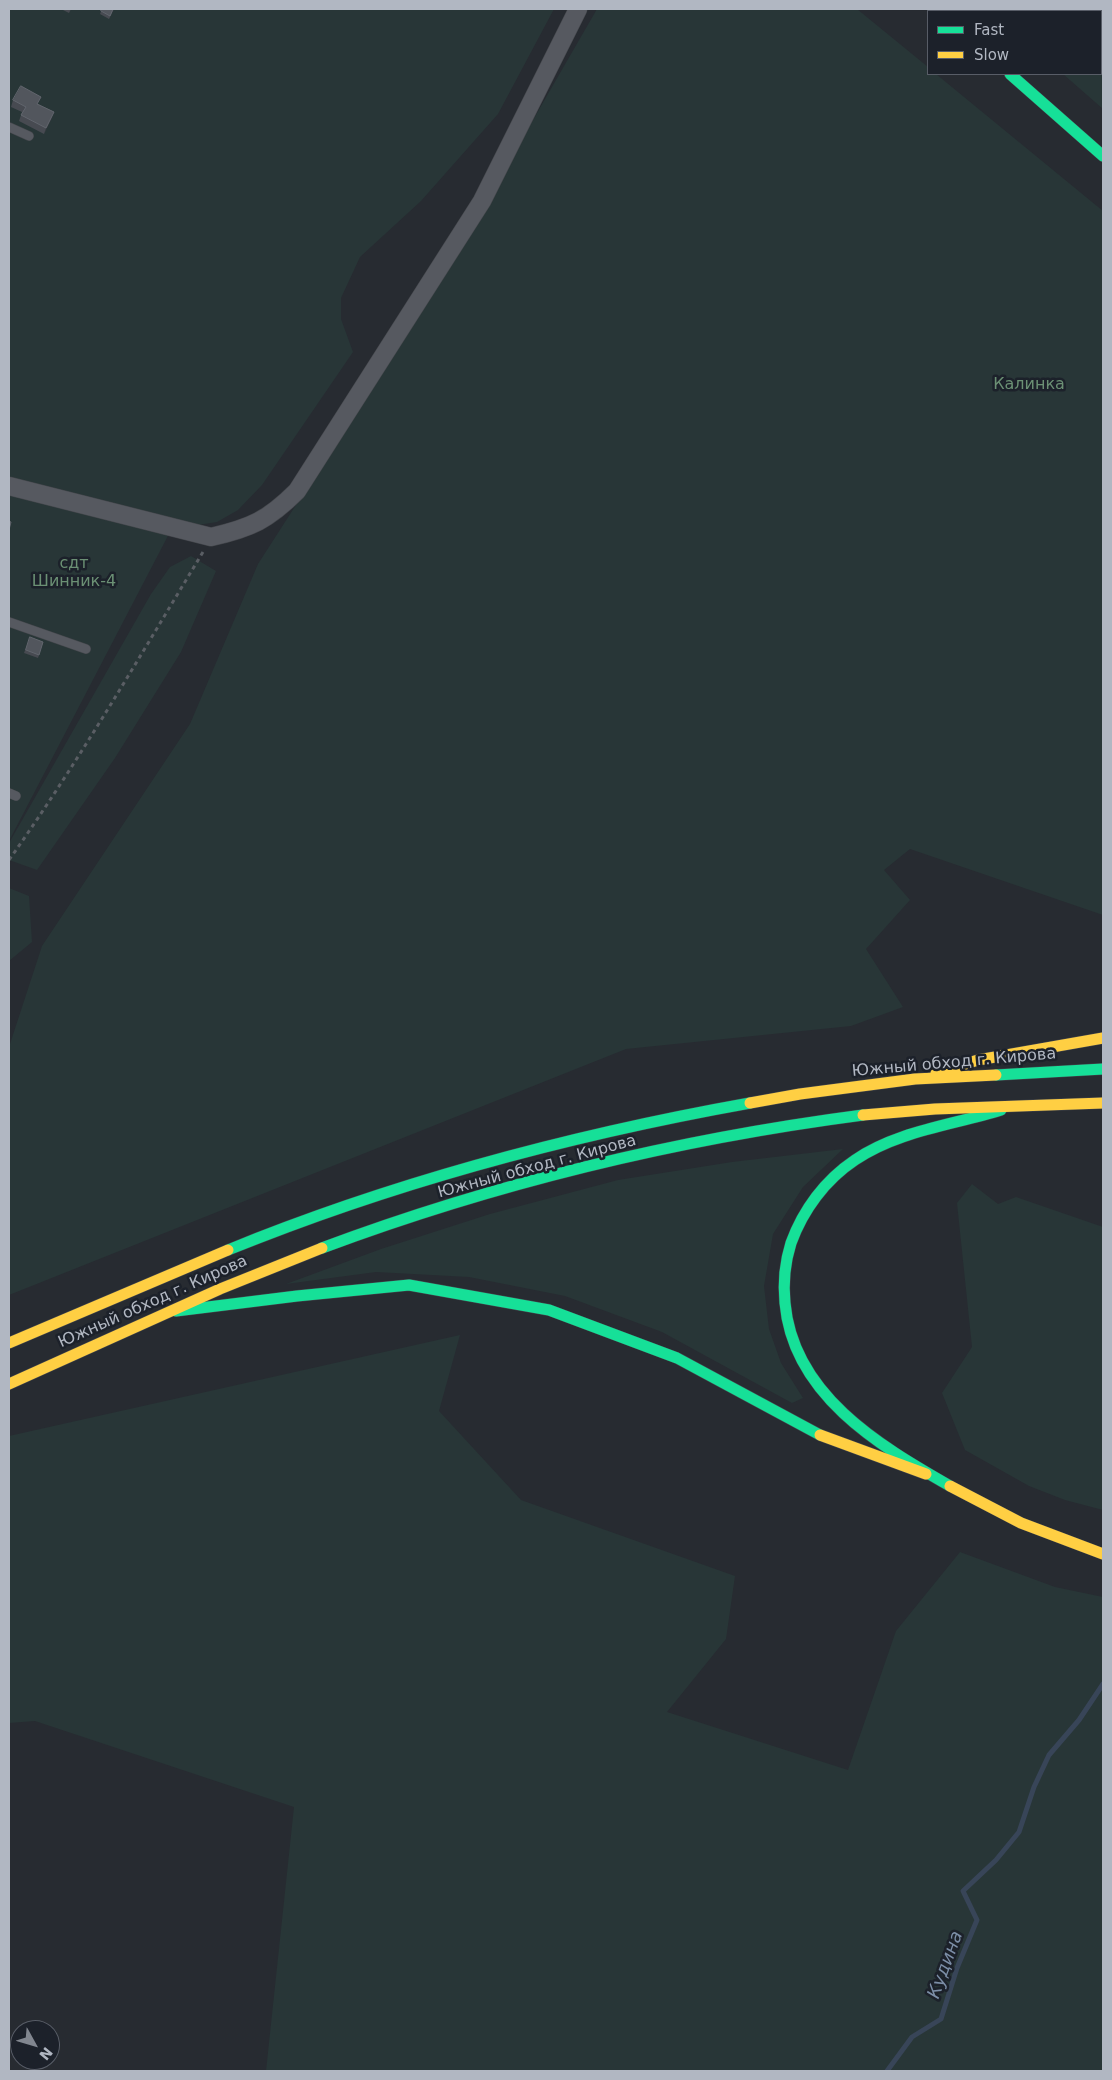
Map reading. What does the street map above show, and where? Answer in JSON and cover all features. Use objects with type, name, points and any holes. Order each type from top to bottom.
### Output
[{"type":"main road","points":[[1011,75],[1103,156]]},
{"type":"main road","points":[[915,1079],[978,1060],[1103,1038]]},
{"type":"main road","name":"Южный обход г. Кирова","points":[[9,1343],[275,1231],[382,1193],[560,1142],[665,1118],[800,1094],[915,1079],[1103,1069]]},
{"type":"main road","name":"Южный обход г. Кирова","points":[[9,1384],[168,1312],[292,1259],[400,1221],[493,1192],[595,1166],[706,1141],[836,1118],[945,1108],[1103,1104]]},
{"type":"main road","points":[[926,1474],[854,1422],[828,1399],[804,1366],[793,1343],[786,1317],[783,1294],[788,1250],[806,1211],[833,1178],[854,1161],[874,1149],[907,1137],[968,1121],[1009,1107]]},
{"type":"main road","points":[[168,1312],[297,1296],[409,1285],[549,1310],[677,1358],[824,1437],[926,1474],[1034,1530],[1103,1554]]},
{"type":"street","points":[[9,486],[211,537],[242,530],[261,521],[282,506],[297,491],[482,202],[578,9]]},
{"type":"lane","points":[[9,127],[29,136]]},
{"type":"lane","points":[[9,622],[86,649]]},
{"type":"path","points":[[9,860],[99,724],[211,537]]},
{"type":"green space","points":[[9,9],[554,9],[498,114],[421,201],[360,257],[341,298],[341,319],[353,352],[262,485],[238,510],[217,522],[192,526],[9,482]]},
{"type":"green space","name":"Калинка","points":[[597,9],[857,9],[927,66],[927,75],[937,75],[1103,211],[1103,915],[910,849],[884,870],[910,900],[866,949],[903,1007],[851,1026],[626,1049],[9,1295],[9,1047],[42,946],[190,724],[258,564],[440,281]]},
{"type":"green space","points":[[1102,37],[1103,38],[1103,109],[1064,75],[1102,75]]},
{"type":"green space","name":"сдт Шинник-4","points":[[9,488],[171,530],[9,841]]},
{"type":"green space","points":[[191,556],[216,571],[181,652],[115,758],[37,870],[9,860],[9,843],[151,594],[170,567]]},
{"type":"green space","points":[[9,888],[29,896],[32,942],[9,961]]},
{"type":"green space","points":[[843,1149],[803,1187],[773,1234],[764,1286],[769,1329],[781,1363],[803,1398],[792,1403],[662,1332],[565,1296],[469,1277],[376,1272],[286,1284],[381,1249],[490,1214],[618,1180],[732,1162]]},
{"type":"green space","points":[[972,1184],[998,1204],[1016,1197],[1103,1227],[1103,1510],[1065,1500],[1029,1486],[965,1450],[942,1393],[972,1347],[957,1203]]},
{"type":"green space","points":[[460,1335],[439,1411],[521,1500],[735,1576],[726,1639],[667,1712],[848,1770],[896,1631],[960,1552],[1055,1587],[1103,1597],[1103,2071],[266,2071],[294,1807],[35,1721],[9,1723],[9,1436]]},
{"type":"building","points":[[102,9],[113,9],[110,16],[101,11]]},
{"type":"building","points":[[21,86],[41,97],[37,104],[54,112],[46,128],[21,115],[26,107],[13,100]]},
{"type":"building","points":[[30,637],[43,642],[39,655],[26,650]]},
{"type":"waterway","name":"Кудина","points":[[887,2071],[912,2037],[941,2019],[957,1968],[977,1920],[963,1891],[996,1860],[1019,1832],[1034,1787],[1049,1755],[1079,1720],[1103,1684]]},
{"type":"traffic: fast","points":[[1011,75],[1103,156]]},
{"type":"traffic: fast","points":[[996,1075],[1103,1069]]},
{"type":"traffic: fast","points":[[228,1250],[291,1225],[355,1203],[484,1163],[616,1130],[750,1103]]},
{"type":"traffic: fast","points":[[950,1486],[895,1453],[868,1434],[822,1390],[804,1364],[791,1335],[784,1295],[786,1265],[796,1231],[816,1197],[834,1177],[855,1160],[871,1150],[907,1135],[1001,1110]]},
{"type":"traffic: fast","points":[[322,1248],[454,1203],[589,1166],[725,1137],[863,1115]]},
{"type":"traffic: fast","points":[[176,1311],[409,1285],[549,1310],[677,1358],[820,1435]]},
{"type":"traffic: slow","points":[[936,1073],[978,1060],[1103,1038]]},
{"type":"traffic: slow","points":[[750,1103],[800,1094],[915,1079],[996,1075]]},
{"type":"traffic: slow","points":[[863,1115],[935,1109],[1103,1103]]},
{"type":"traffic: slow","points":[[9,1384],[220,1289],[322,1248]]},
{"type":"traffic: slow","points":[[9,1343],[228,1250]]},
{"type":"traffic: slow","points":[[820,1435],[926,1474]]},
{"type":"traffic: slow","points":[[950,1486],[1021,1523],[1103,1554]]}]
